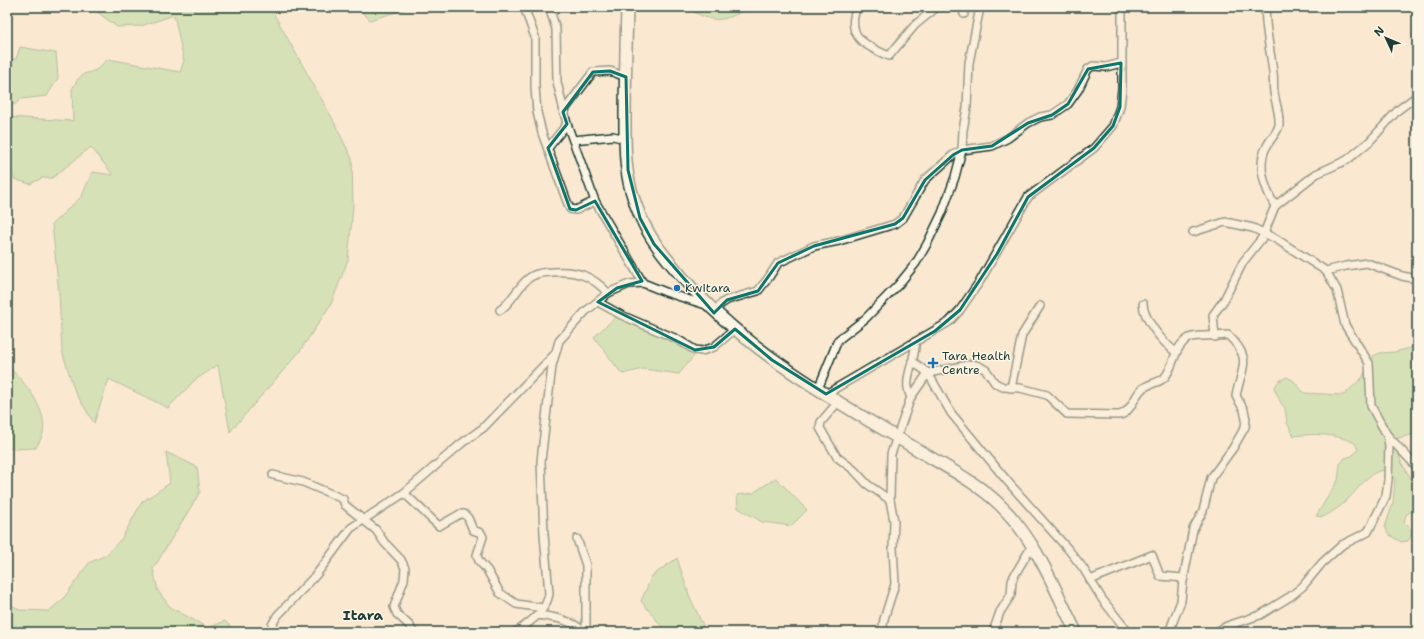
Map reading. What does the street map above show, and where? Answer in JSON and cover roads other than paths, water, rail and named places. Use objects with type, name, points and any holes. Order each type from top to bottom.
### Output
[{"type":"highway","points":[[627,7],[625,139],[630,187],[647,232],[662,254],[711,309],[772,360],[988,495],[1017,524],[1033,544],[1076,632]]},
{"type":"street","points":[[524,7],[535,36],[535,87],[537,112],[570,209],[576,210],[595,201]]},
{"type":"street","points":[[549,7],[556,29],[557,82],[567,124],[595,201],[643,283]]},
{"type":"street","points":[[857,7],[852,28],[856,35],[866,44],[890,56],[915,25],[932,8]]},
{"type":"street","points":[[822,392],[838,340],[866,318],[899,284],[916,263],[942,213],[955,177],[962,150],[963,130],[967,108],[969,63],[980,7]]},
{"type":"street","points":[[822,392],[915,342],[948,322],[963,306],[997,254],[1009,229],[1028,197],[1094,148],[1106,136],[1113,126],[1120,107],[1122,7]]},
{"type":"street","points":[[1266,7],[1265,20],[1274,77],[1273,89],[1279,113],[1279,126],[1263,154],[1262,166],[1265,186],[1275,206]]},
{"type":"street","points":[[516,632],[537,615],[548,602],[549,581],[544,534],[541,461],[544,423],[554,354],[559,341],[566,331],[608,293],[629,284],[643,283],[668,293],[694,300],[711,309],[727,300],[758,291],[770,277],[778,263],[814,246],[839,241],[895,224],[903,218],[925,180],[943,162],[962,150],[985,148],[1001,142],[1028,123],[1040,117],[1052,114],[1068,104],[1078,90],[1088,69],[1093,66],[1106,66],[1121,63]]},
{"type":"street","points":[[563,112],[593,72],[610,71],[626,77]]},
{"type":"street","points":[[1215,337],[1213,318],[1215,311],[1224,300],[1243,262],[1264,233],[1275,206],[1316,174],[1347,160],[1370,141],[1398,110],[1417,96]]},
{"type":"street","points":[[548,148],[567,124]]},
{"type":"street","points":[[573,140],[613,136],[625,139]]},
{"type":"street","points":[[1193,232],[1225,222],[1245,225],[1264,233],[1326,271],[1337,290],[1345,324],[1369,363],[1371,406],[1387,435],[1417,467]]},
{"type":"street","points":[[1326,271],[1367,263],[1402,276],[1417,279]]},
{"type":"street","points":[[500,310],[506,306],[511,298],[532,276],[543,273],[566,271],[577,272],[593,279],[608,293]]},
{"type":"street","points":[[598,302],[621,315],[677,339],[695,350],[702,351],[714,347],[734,329]]},
{"type":"street","points":[[1143,304],[1146,319],[1170,348],[1176,352]]},
{"type":"street","points":[[1011,388],[1022,335],[1040,306]]},
{"type":"street","points":[[882,632],[884,619],[896,584],[893,548],[894,521],[890,500],[891,454],[911,397],[928,373],[973,364],[986,370],[995,383],[1003,387],[1047,395],[1067,414],[1123,414],[1142,389],[1164,378],[1176,352],[1181,344],[1189,337],[1215,337],[1228,335],[1238,344],[1245,360],[1236,396],[1244,410],[1246,419],[1241,434],[1211,478],[1203,511],[1193,529],[1181,601],[1169,632]]},
{"type":"street","points":[[911,397],[907,387],[916,349],[915,342]]},
{"type":"street","points":[[271,632],[272,625],[277,616],[316,575],[351,528],[404,492],[462,443],[483,428],[554,354]]},
{"type":"street","points":[[912,361],[928,373],[951,412],[964,430],[1068,549],[1128,632]]},
{"type":"street","points":[[838,402],[821,422],[820,428],[837,457],[854,470],[867,484],[890,500]]},
{"type":"street","points":[[1216,632],[1260,615],[1291,596],[1303,586],[1322,563],[1342,544],[1368,532],[1386,496],[1389,445],[1387,435]]},
{"type":"street","points":[[273,475],[303,482],[343,499],[345,505],[376,530],[384,542],[401,560],[405,568],[404,580],[394,607],[397,614],[410,626],[413,632]]},
{"type":"street","points":[[404,492],[439,526],[460,514],[464,514],[468,518],[473,530],[481,533],[483,537],[477,555],[479,561],[487,570],[500,593],[516,604],[543,608]]},
{"type":"street","points":[[577,539],[586,565],[585,632]]},
{"type":"street","points":[[993,632],[1000,612],[1011,595],[1012,582],[1033,544]]},
{"type":"street","points":[[1090,580],[1152,555],[1160,576],[1184,578]]},
{"type":"street","points":[[537,615],[556,618],[575,625],[585,632]]},
{"type":"place","name":"Kwitara","points":[[677,288]]},
{"type":"place","name":"Tara Health Centre","points":[[933,363]]},
{"type":"district","name":"Itara","points":[[363,615]]}]
